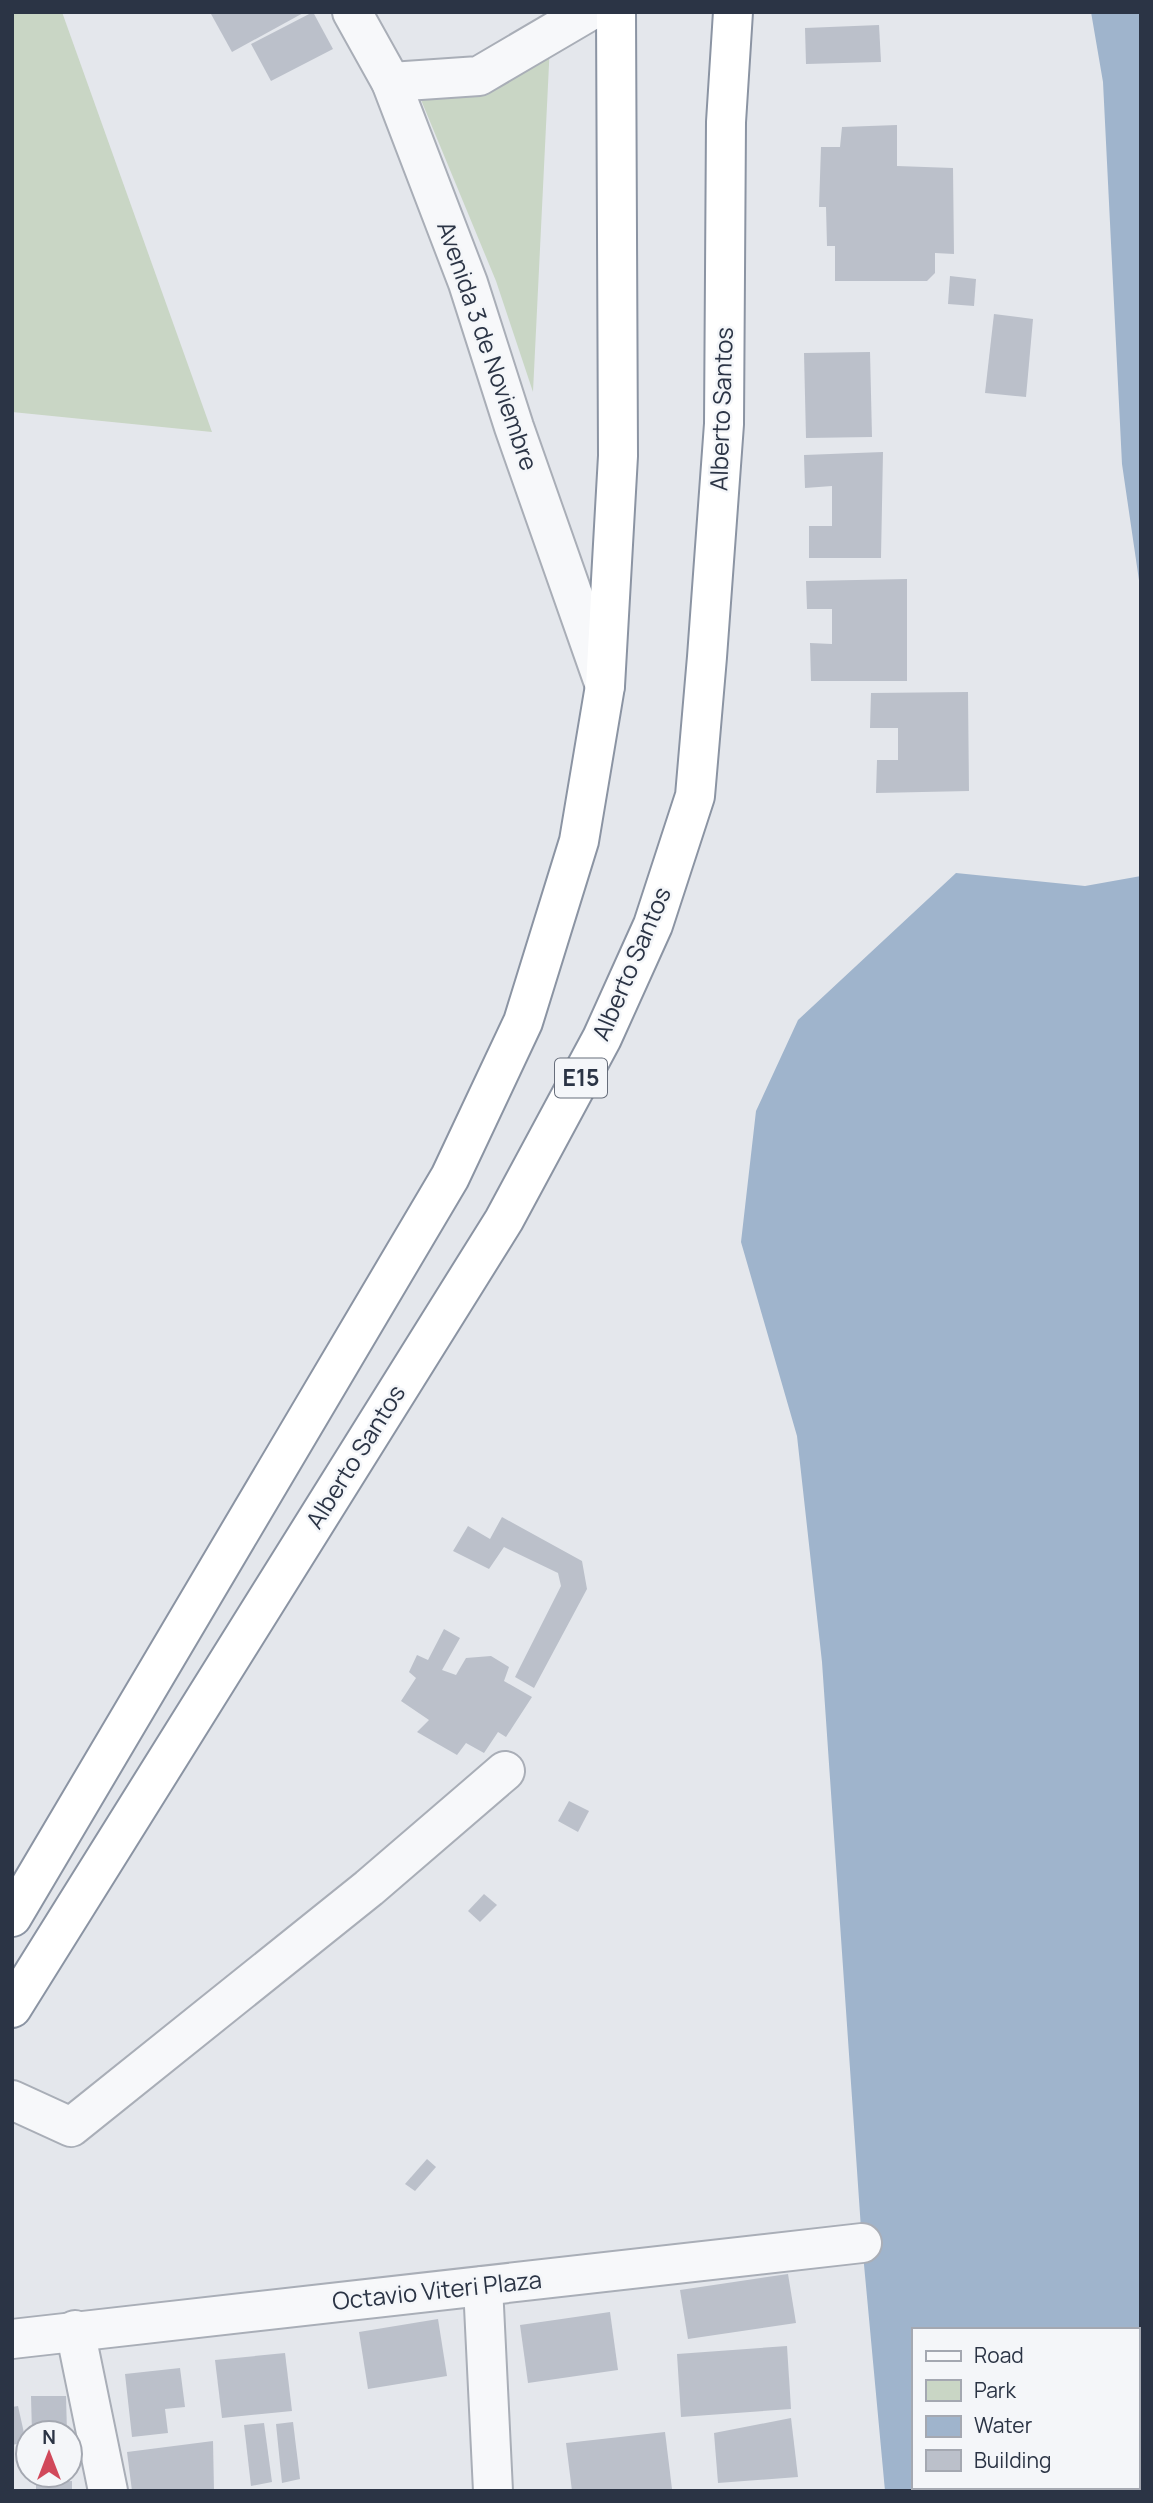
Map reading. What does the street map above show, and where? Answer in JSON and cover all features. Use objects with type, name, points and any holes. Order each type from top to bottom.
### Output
[{"type":"highway","points":[[12,1917],[450,1177],[523,1022],[579,841],[605,686],[618,456],[616,12]]},
{"type":"highway","name":"Alberto Santos","points":[[12,2008],[505,1220],[603,1038],[653,925],[695,796],[724,424],[726,122],[733,12]]},
{"type":"street","name":"Avenida 3 de Noviembre","points":[[352,12],[391,82],[468,283],[514,428],[605,686]]},
{"type":"street","points":[[391,82],[479,76],[588,12]]},
{"type":"street","points":[[12,2100],[71,2127],[369,1888],[505,1770]]},
{"type":"street","name":"Octavio Viteri Plaza","points":[[12,2339],[862,2243]]},
{"type":"street","points":[[483,2286],[493,2491]]},
{"type":"street","points":[[75,2330],[108,2491]]},
{"type":"green space","points":[[12,12],[62,12],[212,432],[12,412]]},
{"type":"green space","points":[[550,44],[533,392],[496,281],[419,95]]},
{"type":"water","points":[[1091,12],[1141,12],[1141,594],[1122,464],[1103,82]]},
{"type":"water","points":[[956,873],[1085,886],[1141,876],[1141,2491],[885,2491],[862,2243],[822,1662],[797,1436],[741,1242],[756,1111],[798,1020]]},
{"type":"building","points":[[305,12],[232,52],[211,14]]},
{"type":"building","points":[[313,12],[333,49],[271,81],[251,44]]},
{"type":"building","points":[[879,25],[881,62],[806,64],[805,28]]},
{"type":"building","points":[[897,125],[897,166],[953,168],[954,254],[935,253],[935,273],[927,281],[835,281],[835,246],[827,246],[826,207],[819,207],[821,147],[840,147],[842,127]]},
{"type":"building","points":[[950,276],[976,279],[974,306],[948,304]]},
{"type":"building","points":[[994,314],[1033,319],[1026,397],[985,393]]},
{"type":"building","points":[[870,352],[872,437],[806,438],[804,353]]},
{"type":"building","points":[[883,452],[881,558],[809,558],[809,526],[832,526],[832,486],[805,488],[804,455]]},
{"type":"building","points":[[907,579],[907,681],[811,681],[810,643],[832,644],[832,609],[807,609],[806,581]]},
{"type":"building","points":[[968,692],[969,791],[876,793],[877,760],[898,760],[898,728],[870,728],[871,693]]},
{"type":"building","points":[[502,1517],[582,1561],[587,1589],[534,1688],[515,1677],[561,1586],[558,1573],[504,1547],[489,1569],[453,1551],[468,1526],[490,1539]]},
{"type":"building","points":[[444,1629],[460,1638],[442,1670],[456,1675],[466,1658],[491,1656],[509,1667],[504,1681],[532,1697],[506,1737],[498,1732],[484,1753],[466,1743],[457,1755],[417,1732],[429,1720],[401,1701],[416,1678],[409,1672],[417,1655],[428,1660]]},
{"type":"building","points":[[569,1801],[589,1811],[578,1832],[558,1821]]},
{"type":"building","points":[[484,1894],[497,1905],[480,1922],[468,1911]]},
{"type":"building","points":[[427,2159],[436,2167],[415,2191],[405,2184]]},
{"type":"building","points":[[788,2274],[796,2323],[688,2339],[680,2290]]},
{"type":"building","points":[[610,2312],[618,2370],[528,2383],[520,2325]]},
{"type":"building","points":[[438,2319],[447,2376],[368,2389],[359,2332]]},
{"type":"building","points":[[787,2346],[791,2409],[681,2417],[677,2354]]},
{"type":"building","points":[[285,2353],[292,2411],[222,2418],[215,2360]]},
{"type":"building","points":[[180,2368],[185,2407],[165,2409],[168,2433],[132,2437],[125,2374]]},
{"type":"building","points":[[31,2396],[66,2396],[67,2419],[32,2419]]},
{"type":"building","points":[[18,2406],[21,2419],[14,2419],[12,2445],[12,2407]]},
{"type":"building","points":[[791,2418],[798,2477],[718,2483],[714,2433]]},
{"type":"building","points":[[293,2422],[300,2479],[282,2483],[276,2424]]},
{"type":"building","points":[[264,2423],[272,2482],[251,2486],[244,2425]]},
{"type":"building","points":[[665,2432],[672,2489],[572,2491],[566,2443]]},
{"type":"building","points":[[213,2441],[214,2491],[132,2491],[127,2452]]},
{"type":"building","points":[[36,2489],[72,2489],[72,2491]]}]
